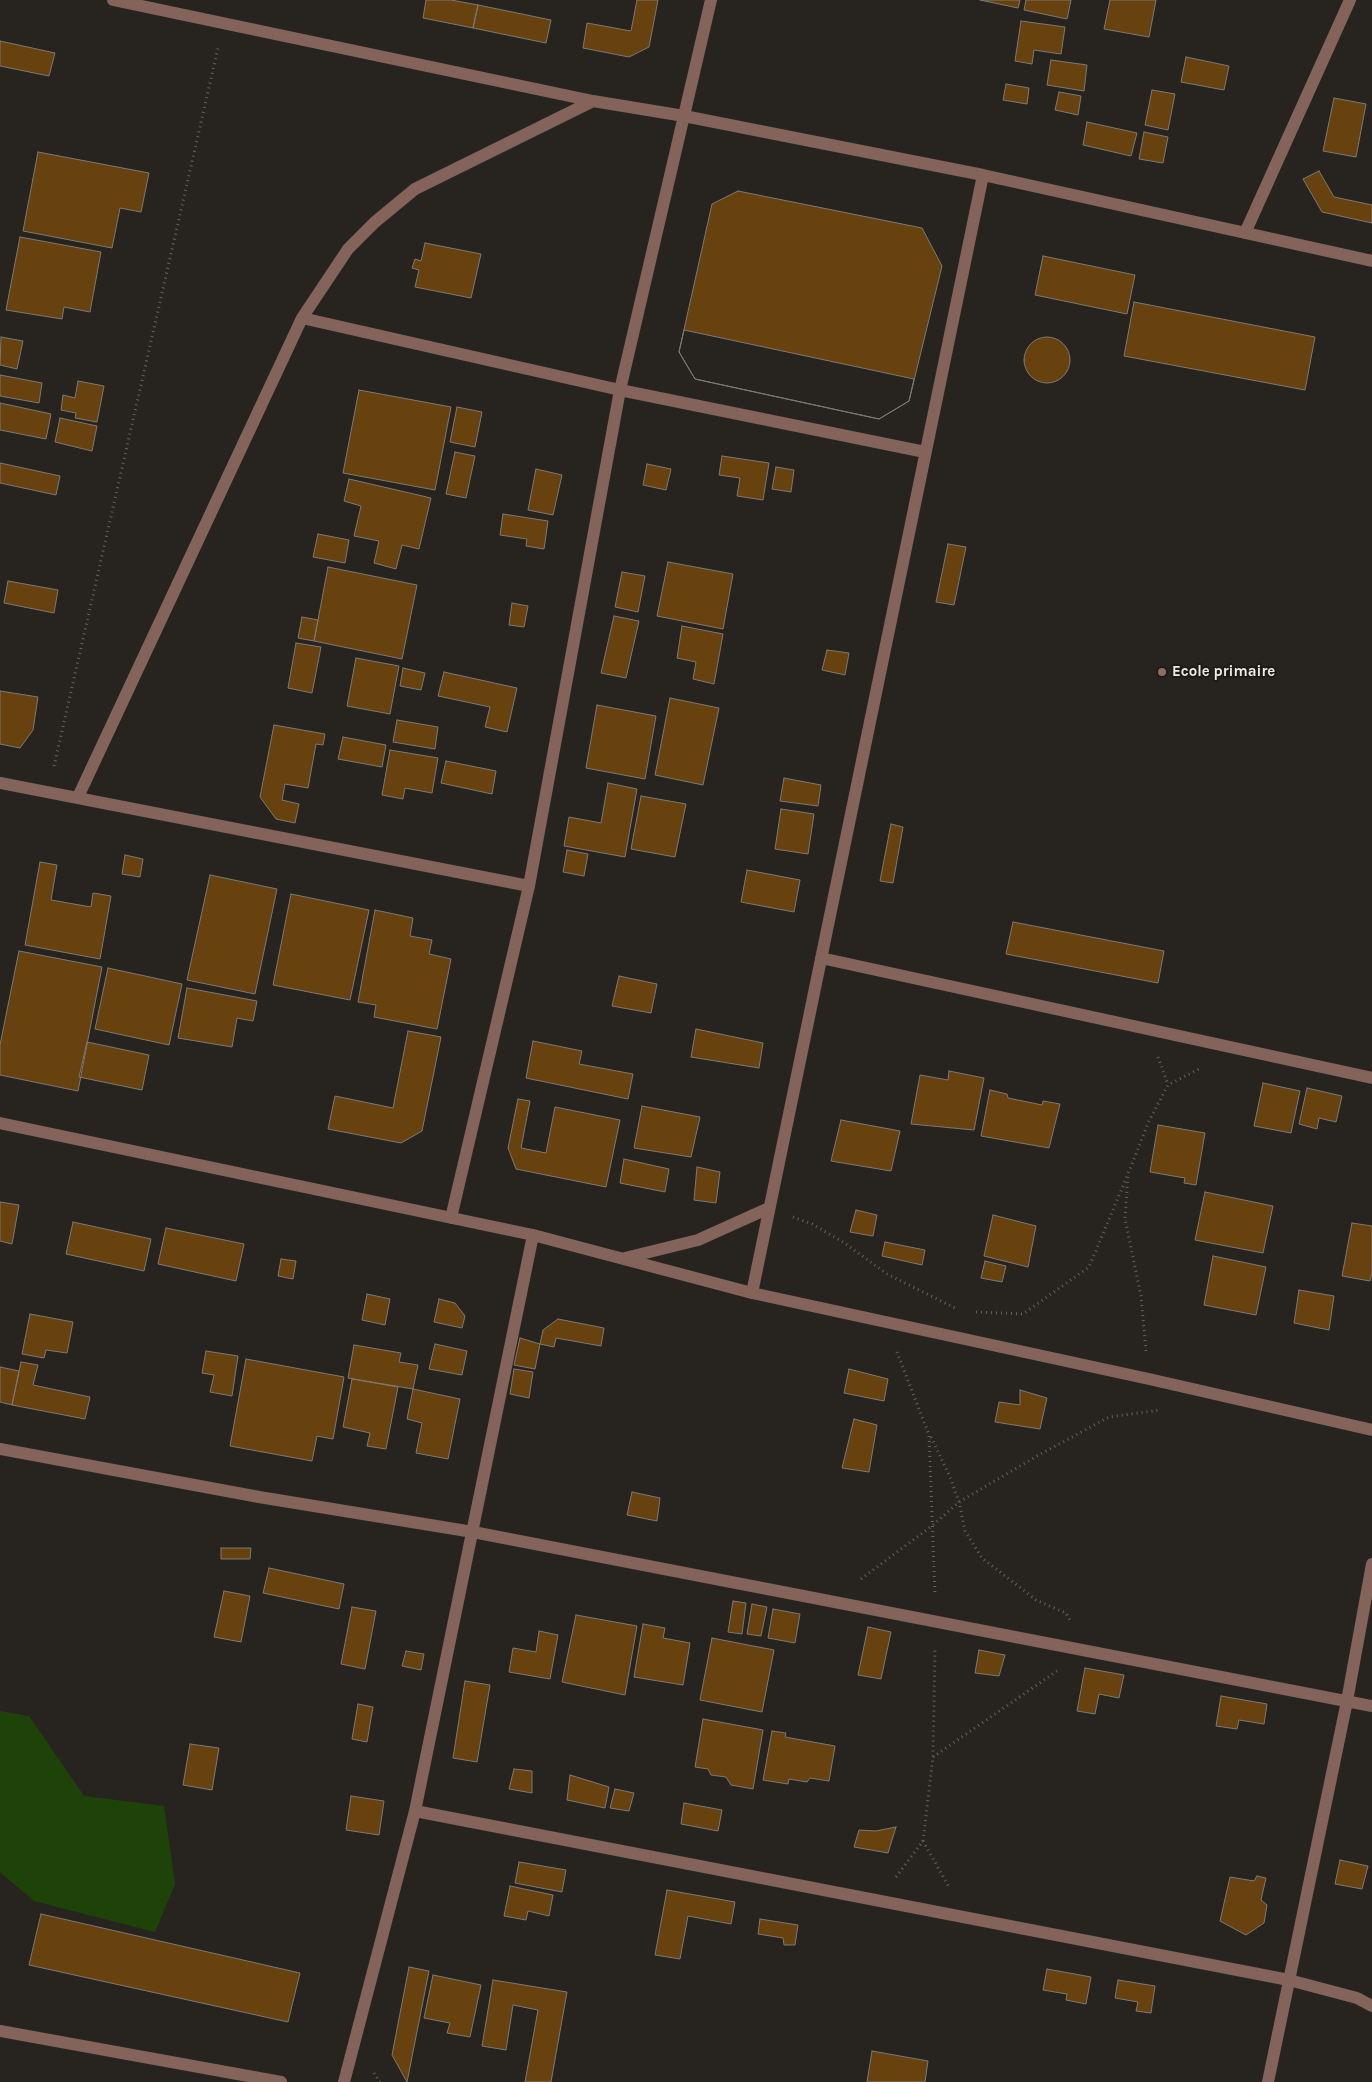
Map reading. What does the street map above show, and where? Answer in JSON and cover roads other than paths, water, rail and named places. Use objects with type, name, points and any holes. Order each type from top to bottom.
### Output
[{"type":"street","points":[[113,0],[593,101],[684,116],[983,175],[1372,261]]},
{"type":"street","points":[[452,1218],[529,886],[620,390],[711,0]]},
{"type":"street","points":[[1245,232],[1350,0]]},
{"type":"street","points":[[78,797],[302,318],[348,249],[375,222],[415,189],[593,101]]},
{"type":"street","points":[[752,1293],[983,175]]},
{"type":"street","points":[[302,318],[620,390],[925,452]]},
{"type":"street","points":[[0,783],[529,886]]},
{"type":"street","points":[[821,958],[1372,1078]]},
{"type":"street","points":[[0,1123],[533,1235],[752,1293],[1372,1430]]},
{"type":"street","points":[[622,1258],[698,1240],[769,1208]]},
{"type":"street","points":[[344,2082],[414,1811],[533,1235]]},
{"type":"street","points":[[0,1449],[259,1497],[473,1532],[1372,1706]]},
{"type":"street","points":[[1268,2082],[1347,1701],[1372,1564]]},
{"type":"street","points":[[414,1811],[1289,1980],[1357,1998],[1372,2006]]},
{"type":"street","points":[[0,2031],[281,2082]]},
{"type":"place","name":"Ecole primaire","points":[[1162,672]]}]
